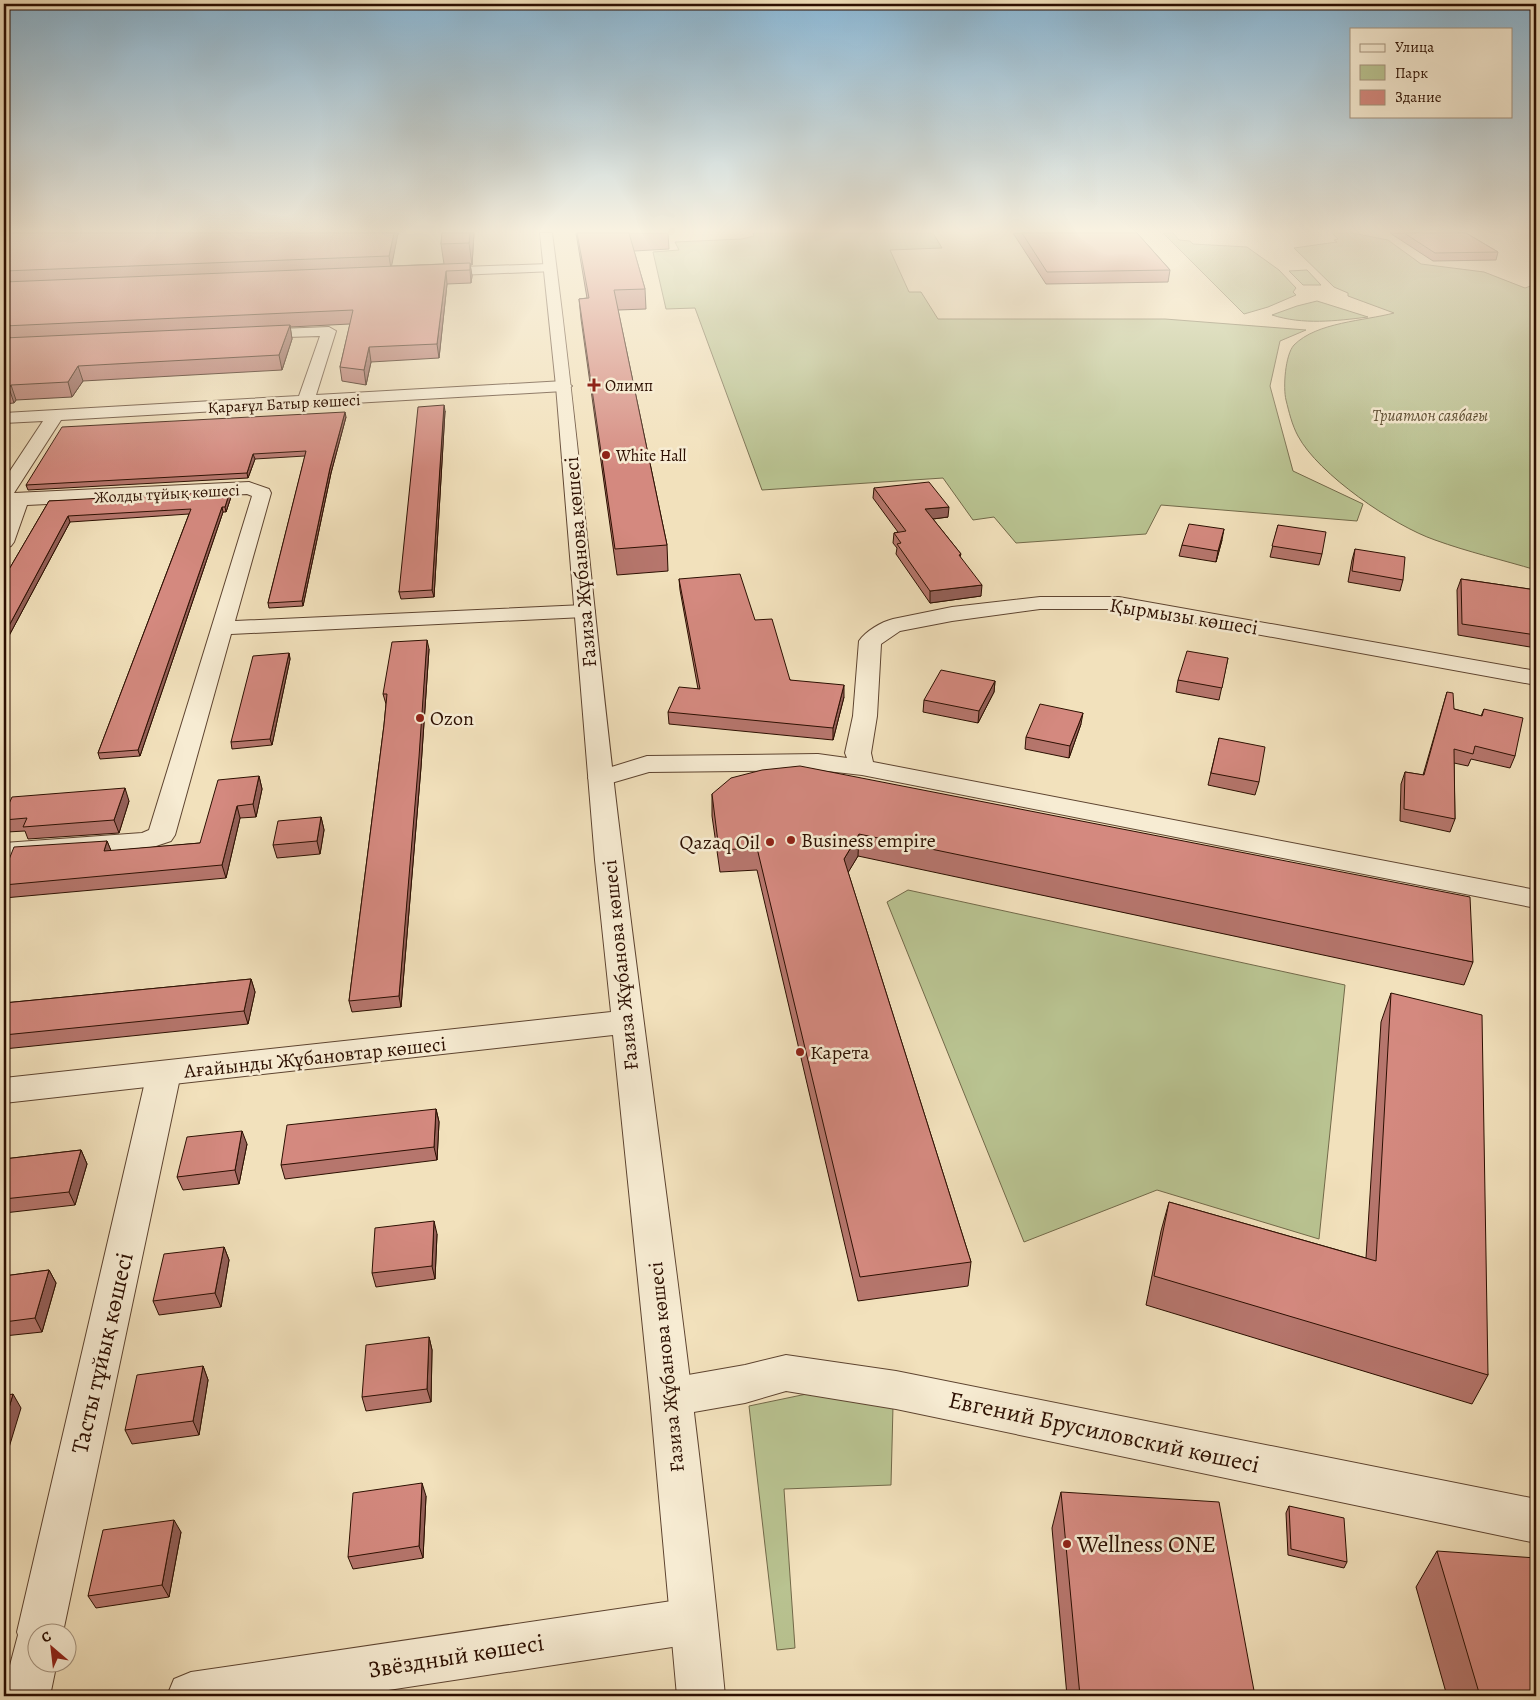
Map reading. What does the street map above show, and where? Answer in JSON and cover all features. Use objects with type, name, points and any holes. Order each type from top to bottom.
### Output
[{"type":"street","name":"Ғазиза Жұбанова көшесі","points":[[555,312],[626,1022],[670,1397],[701,1696]]},
{"type":"street","points":[[240,335],[329,331],[306,401]]},
{"type":"street","name":"Қарағұл Батыр көшесі","points":[[4,418],[564,386]]},
{"type":"street","points":[[4,542],[19,500],[7,498],[4,494],[55,416]]},
{"type":"street","name":"Жолды тұйық көшесі","points":[[4,852],[147,841],[162,835],[224,628],[262,492],[249,488],[19,500]]},
{"type":"street","name":"Қырмызы көшесі","points":[[862,767],[858,753],[865,716],[870,641],[893,626],[952,614],[1040,603],[1119,603],[1536,678]]},
{"type":"street","points":[[224,628],[584,611]]},
{"type":"street","points":[[601,778],[647,764],[818,762],[862,767],[1536,900]]},
{"type":"street","name":"Ағайынды Жұбановтар көшесі","points":[[4,1091],[626,1022]]},
{"type":"street","name":"Тасты тұйық көшесі","points":[[42,1622],[164,1073]]},
{"type":"street","name":"Евгений Брусиловский көшесі","points":[[670,1397],[745,1384],[786,1372],[896,1390],[1536,1521]]},
{"type":"street","name":"Звёздный көшесі","points":[[191,1696],[692,1621]]},
{"type":"street","points":[[26,1696],[31,1672]]},
{"type":"green space","points":[[697,312],[934,312],[938,319],[1165,319],[1306,330],[1280,341],[1270,386],[1293,471],[1363,504],[1357,521],[1161,505],[1146,534],[1016,543],[994,517],[973,520],[943,478],[762,490]]},
{"type":"green space","points":[[1279,312],[1353,312],[1368,317],[1332,321],[1308,321],[1272,315]]},
{"type":"green space","name":"Триатлон саябағы","points":[[1392,312],[1536,312],[1536,570],[1435,540],[1399,523],[1339,482],[1308,451],[1298,436],[1286,400],[1285,388],[1287,364],[1294,345],[1315,331],[1341,323],[1394,313]]},
{"type":"green space","points":[[908,890],[1345,985],[1319,1239],[1157,1190],[1024,1242],[887,902]]},
{"type":"green space","points":[[821,1391],[893,1406],[891,1485],[784,1489],[795,1648],[777,1650],[749,1406]]},
{"type":"building","points":[[4,312],[302,312],[4,326]]},
{"type":"building","points":[[352,312],[441,312],[437,344],[369,347],[364,370],[340,367]]},
{"type":"building","points":[[581,312],[619,312],[667,545],[615,549]]},
{"type":"building","points":[[290,325],[279,355],[78,366],[68,382],[11,385],[9,388],[4,388],[4,338]]},
{"type":"building","points":[[444,405],[432,590],[399,592],[418,407]]},
{"type":"building","points":[[345,412],[330,468],[302,601],[268,603],[306,451],[253,454],[247,473],[26,485],[62,427]]},
{"type":"building","points":[[929,482],[949,507],[925,509],[961,554],[959,555],[982,585],[930,591],[897,544],[901,543],[894,533],[906,531],[874,488]]},
{"type":"building","points":[[230,491],[225,507],[222,507],[138,750],[98,753],[191,509],[68,516],[4,635],[4,578],[49,501]]},
{"type":"building","points":[[1189,524],[1224,529],[1218,551],[1182,545]]},
{"type":"building","points":[[1278,525],[1326,532],[1322,554],[1272,546]]},
{"type":"building","points":[[1355,549],[1405,557],[1403,580],[1352,571]]},
{"type":"building","points":[[740,574],[755,620],[772,619],[790,680],[844,685],[833,728],[668,712],[679,687],[700,689],[679,579]]},
{"type":"building","points":[[1461,579],[1536,590],[1536,635],[1462,624]]},
{"type":"building","points":[[427,640],[399,996],[349,1001],[384,725],[387,694],[383,694],[392,642]]},
{"type":"building","points":[[1187,651],[1228,658],[1222,688],[1178,680]]},
{"type":"building","points":[[289,653],[270,739],[231,742],[253,656]]},
{"type":"building","points":[[941,670],[995,681],[979,711],[924,700]]},
{"type":"building","points":[[1447,692],[1453,693],[1454,709],[1482,716],[1484,709],[1523,718],[1515,756],[1475,746],[1473,754],[1454,749],[1455,819],[1404,809],[1405,772],[1424,775]]},
{"type":"building","points":[[1040,704],[1083,713],[1070,746],[1026,737]]},
{"type":"building","points":[[1219,738],[1265,747],[1259,782],[1211,773]]},
{"type":"building","points":[[800,766],[1470,897],[1473,962],[859,834],[844,859],[971,1262],[860,1277],[757,848],[719,850],[712,794],[731,778],[762,770]]},
{"type":"building","points":[[259,776],[253,804],[237,806],[222,865],[4,885],[4,872],[14,847],[107,841],[104,851],[200,843],[218,780]]},
{"type":"building","points":[[125,788],[114,820],[23,827],[27,818],[4,820],[4,815],[12,797]]},
{"type":"building","points":[[321,817],[317,841],[273,845],[278,821]]},
{"type":"building","points":[[251,979],[244,1011],[4,1035],[4,1003]]},
{"type":"building","points":[[1391,993],[1482,1015],[1488,1375],[1154,1276],[1169,1202],[1376,1261]]},
{"type":"building","points":[[436,1109],[434,1147],[281,1165],[287,1125]]},
{"type":"building","points":[[242,1131],[235,1170],[177,1177],[187,1137]]},
{"type":"building","points":[[81,1150],[69,1192],[4,1199],[4,1159]]},
{"type":"building","points":[[434,1221],[432,1266],[372,1273],[375,1228]]},
{"type":"building","points":[[224,1247],[215,1293],[153,1301],[164,1254]]},
{"type":"building","points":[[49,1270],[35,1318],[4,1322],[4,1276]]},
{"type":"building","points":[[429,1337],[427,1389],[362,1397],[366,1345]]},
{"type":"building","points":[[203,1366],[193,1421],[125,1430],[137,1375]]},
{"type":"building","points":[[13,1394],[4,1425],[4,1396]]},
{"type":"building","points":[[422,1483],[419,1546],[348,1557],[353,1493]]},
{"type":"building","points":[[1061,1492],[1219,1502],[1255,1696],[1080,1696]]},
{"type":"building","points":[[1289,1506],[1344,1518],[1347,1562],[1291,1549]]},
{"type":"building","points":[[174,1520],[162,1585],[88,1596],[103,1530]]},
{"type":"building","points":[[1437,1551],[1536,1558],[1536,1696],[1480,1696]]},
{"type":"place","name":"Олимп","points":[[594,385]]},
{"type":"place","name":"White Hall","points":[[606,455]]},
{"type":"place","name":"Ozon","points":[[420,718]]},
{"type":"place","name":"Business empire","points":[[791,840]]},
{"type":"place","name":"Qazaq Oil","points":[[770,842]]},
{"type":"place","name":"Карета","points":[[800,1052]]},
{"type":"place","name":"Wellness ONE","points":[[1067,1544]]}]
